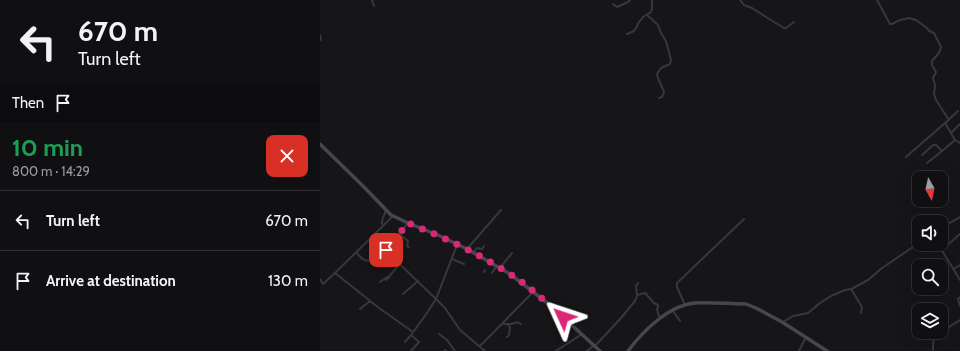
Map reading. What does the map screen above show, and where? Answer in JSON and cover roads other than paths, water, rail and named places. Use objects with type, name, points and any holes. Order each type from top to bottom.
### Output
[{"type":"street","points":[[372,0],[374,6]]},
{"type":"street","points":[[613,4],[617,7],[630,0]]},
{"type":"street","points":[[627,34],[634,31],[643,17],[652,11],[652,0]]},
{"type":"street","points":[[740,0],[744,5],[748,5],[784,28],[794,22]]},
{"type":"street","points":[[877,0],[890,24],[911,18],[934,33],[941,47],[939,53],[932,61],[932,65],[936,72],[933,78],[935,85],[934,94],[936,100],[949,120]]},
{"type":"street","points":[[647,15],[658,25],[666,41],[671,60],[670,64],[661,68],[657,74],[664,92],[662,97],[658,98]]},
{"type":"street","points":[[320,35],[321,40]]},
{"type":"street","points":[[906,157],[958,111]]},
{"type":"street","points":[[945,123],[955,140],[960,143]]},
{"type":"street","points":[[951,133],[960,124]]},
{"type":"street","points":[[927,163],[955,140]]},
{"type":"street","points":[[320,144],[393,216],[467,249],[516,278],[533,291],[600,351]]},
{"type":"street","points":[[922,155],[933,145],[936,145],[942,151]]},
{"type":"street","points":[[382,224],[386,210]]},
{"type":"street","points":[[467,249],[502,210]]},
{"type":"street","points":[[320,279],[324,284],[393,216]]},
{"type":"street","points":[[948,224],[960,217]]},
{"type":"street","points":[[685,305],[677,287],[677,283],[744,219]]},
{"type":"street","points":[[408,223],[386,251],[445,308],[460,330],[484,350]]},
{"type":"street","points":[[399,234],[408,241],[407,246],[409,247]]},
{"type":"street","points":[[948,245],[960,234]]},
{"type":"street","points":[[405,342],[436,299],[458,245]]},
{"type":"street","points":[[473,253],[477,248],[482,249],[484,246]]},
{"type":"street","points":[[782,322],[793,316],[808,313],[831,296],[844,290],[851,289],[868,280],[879,270],[912,248]]},
{"type":"street","points":[[943,251],[960,280]]},
{"type":"street","points":[[357,252],[361,258],[368,261]]},
{"type":"street","points":[[492,273],[512,253]]},
{"type":"street","points":[[452,259],[464,264]]},
{"type":"street","points":[[386,280],[399,265]]},
{"type":"street","points":[[954,269],[960,265]]},
{"type":"street","points":[[335,274],[388,315],[413,332]]},
{"type":"street","points":[[380,282],[387,277],[389,278]]},
{"type":"street","points":[[403,294],[418,281]]},
{"type":"street","points":[[587,351],[595,346],[636,299],[636,287],[638,283]]},
{"type":"street","points":[[851,289],[862,307],[861,313]]},
{"type":"street","points":[[480,346],[533,291]]},
{"type":"street","points":[[637,294],[645,293],[654,303],[658,304],[658,316],[661,318]]},
{"type":"street","points":[[960,297],[958,301],[960,306]]},
{"type":"street","points":[[360,309],[370,301]]},
{"type":"street","points":[[628,351],[645,331],[661,318],[685,305],[696,303],[746,304],[782,322],[827,351]]},
{"type":"street","points":[[673,311],[680,321]]},
{"type":"street","points":[[948,328],[960,320]]},
{"type":"street","points":[[502,324],[518,322],[521,324]]},
{"type":"street","points":[[507,324],[510,327],[509,335],[507,337]]},
{"type":"street","points":[[440,334],[447,340],[455,351]]},
{"type":"street","points":[[556,351],[582,334]]},
{"type":"street","points":[[411,335],[419,341],[419,343],[411,351]]},
{"type":"street","points":[[799,351],[806,338]]},
{"type":"street","points":[[933,351],[934,339]]}]
